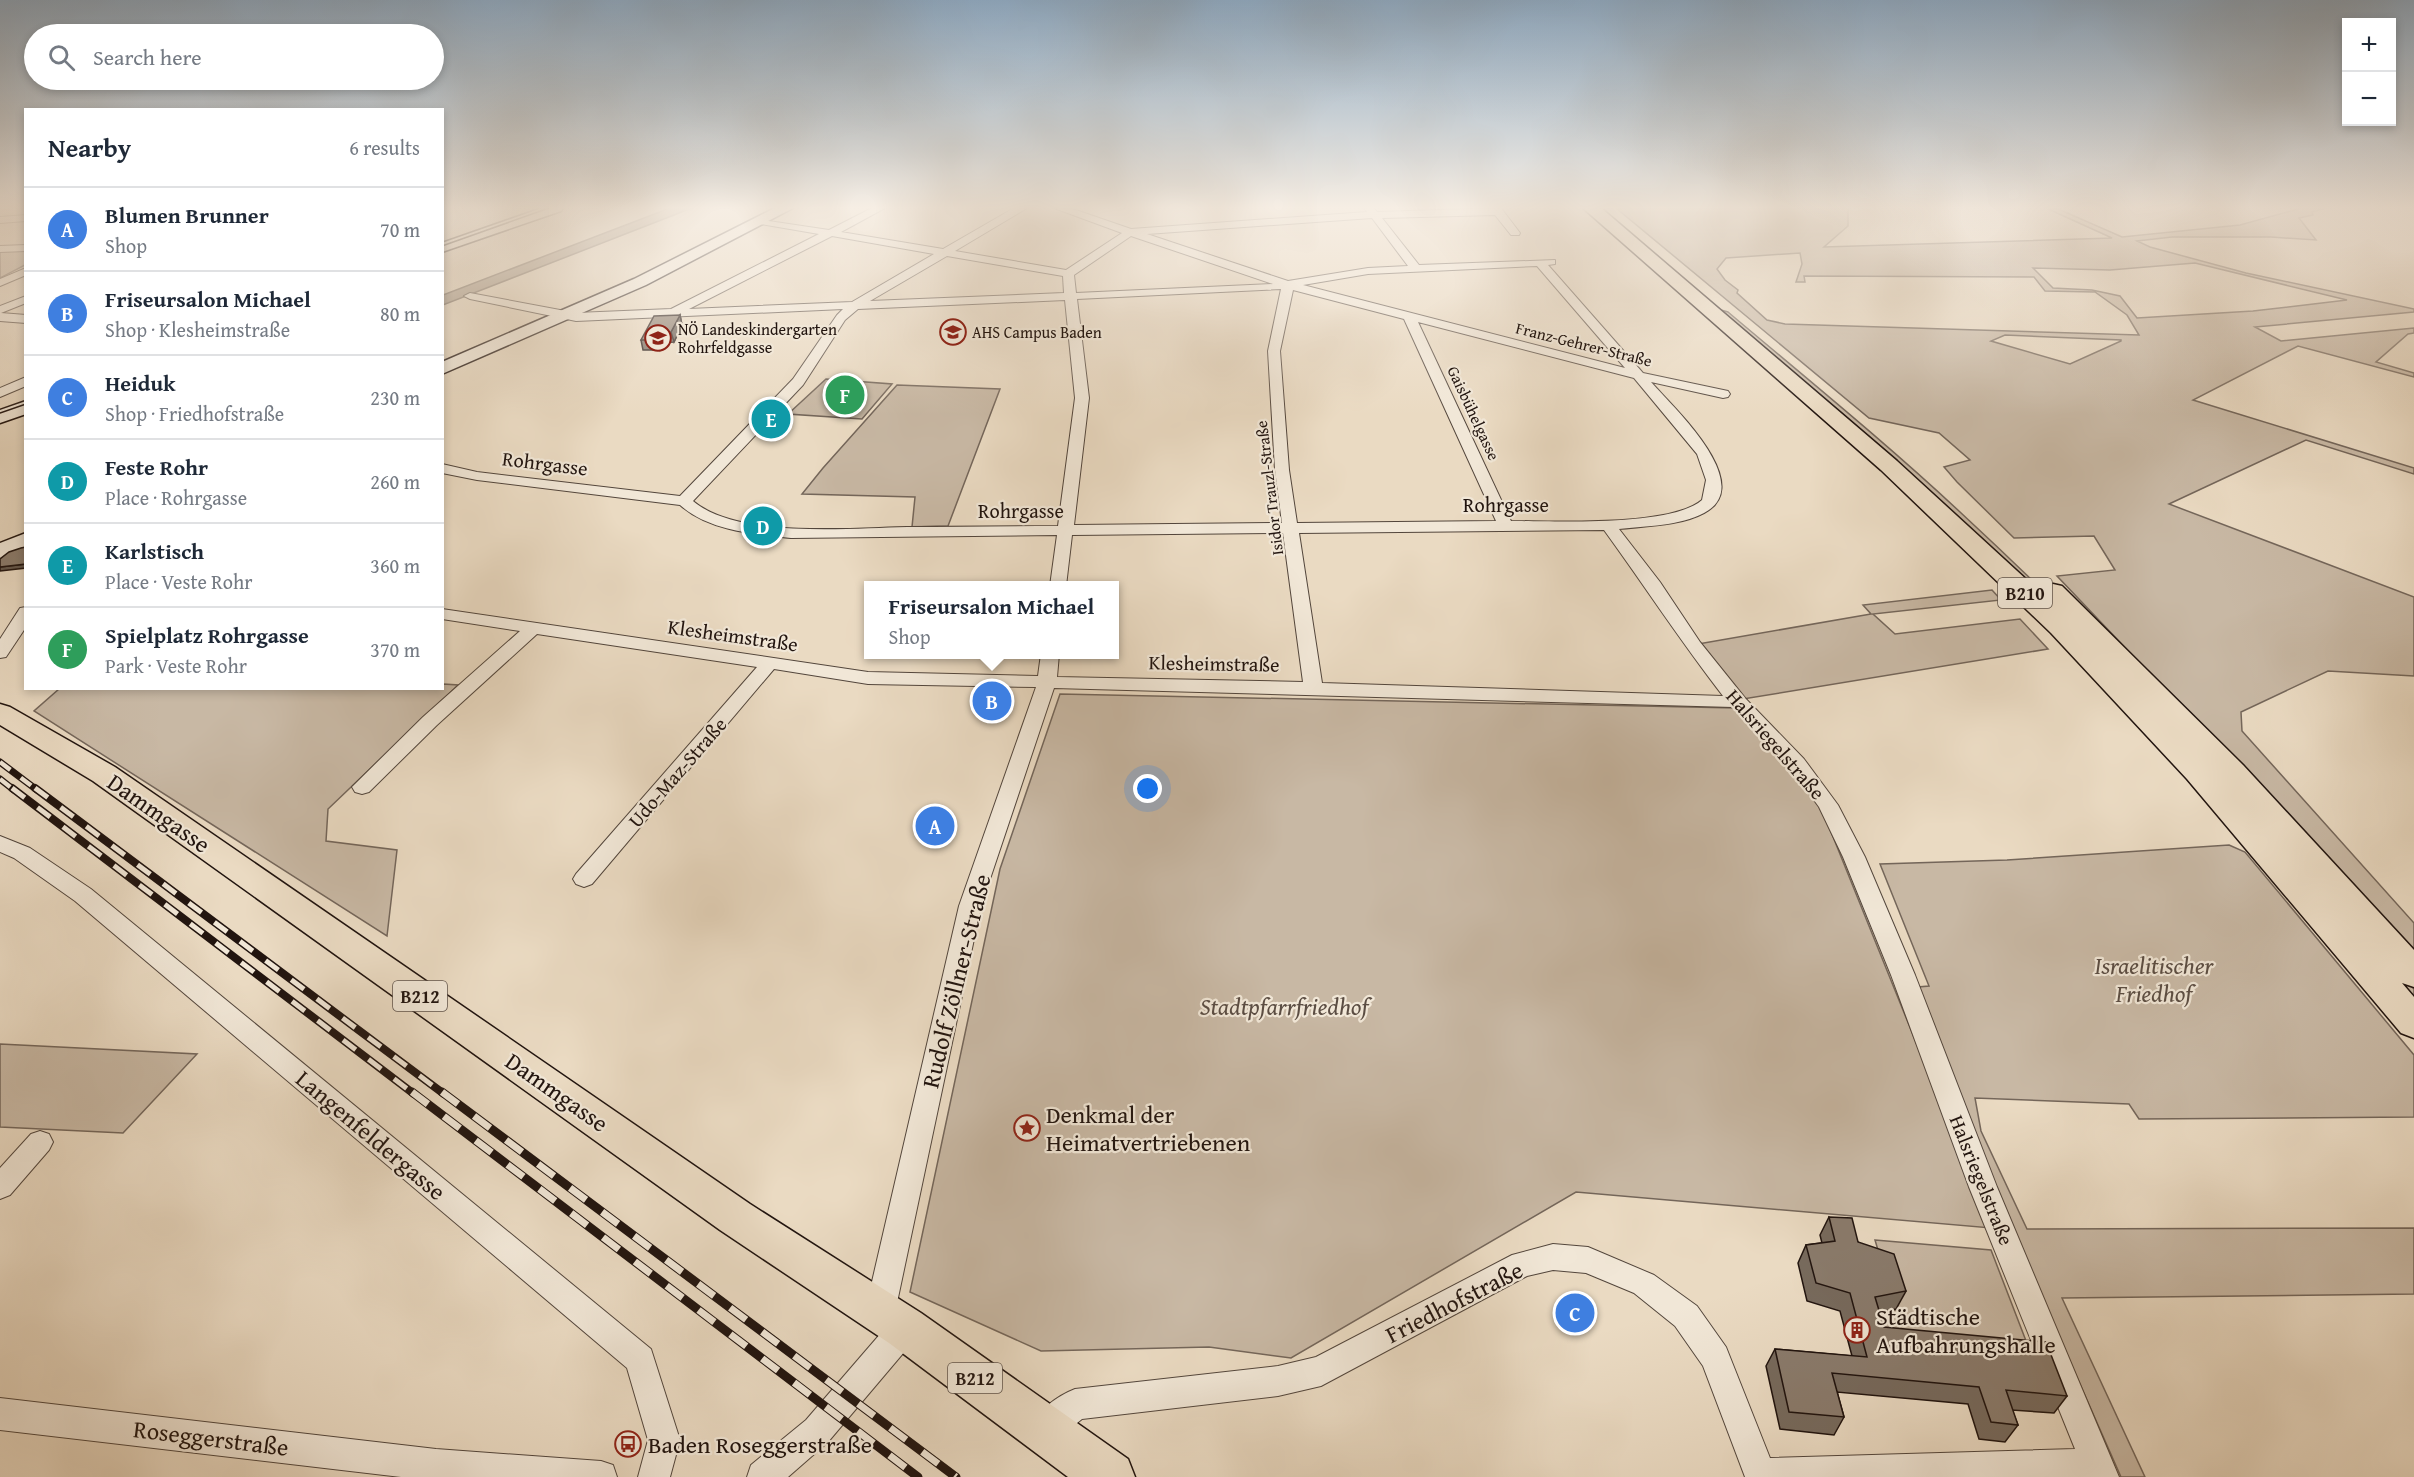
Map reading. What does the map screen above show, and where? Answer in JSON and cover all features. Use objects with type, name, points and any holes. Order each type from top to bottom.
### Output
[{"type":"main road","points":[[444,368],[568,316],[650,277]]},
{"type":"main road","name":"B210","points":[[1671,277],[1930,501],[2062,628],[2198,772],[2414,1023]]},
{"type":"main road","name":"B210","points":[[1691,277],[1951,497],[2089,626],[2232,772],[2414,973]]},
{"type":"main road","points":[[0,417],[24,408]]},
{"type":"main road","points":[[0,551],[24,541]]},
{"type":"main road","name":"Dammgasse","points":[[0,713],[104,774],[735,1217],[892,1320],[1110,1477]]},
{"type":"street","points":[[669,314],[744,277]]},
{"type":"street","points":[[684,501],[798,382],[841,318],[855,305],[903,277]]},
{"type":"street","points":[[1059,581],[1082,398],[1068,277]]},
{"type":"street","name":"Franz-Gehrer-Straße","points":[[1264,277],[1640,376],[1723,394]]},
{"type":"street","points":[[470,297],[568,316],[669,314],[1267,288],[1334,277]]},
{"type":"street","points":[[1558,277],[1705,456],[1713,472],[1714,486],[1705,507],[1657,520],[1608,525]]},
{"type":"street","points":[[0,284],[12,278],[24,281]]},
{"type":"street","points":[[0,289],[24,283]]},
{"type":"street","name":"Isidor Trauzl-Straße","points":[[1288,285],[1274,351],[1282,470],[1313,688]]},
{"type":"street","points":[[0,310],[24,300]]},
{"type":"street","name":"Gaisbühelgasse","points":[[1409,316],[1505,525]]},
{"type":"street","points":[[0,318],[24,319]]},
{"type":"street","points":[[2,391],[24,382]]},
{"type":"street","name":"Rohrgasse","points":[[444,468],[477,476],[684,501],[689,507],[725,523],[791,533],[1608,525]]},
{"type":"street","name":"Halsriegelstraße","points":[[1608,525],[1654,586],[1693,645],[1738,702],[1797,764],[1828,805],[1854,857],[1907,986],[1983,1187],[2101,1470],[1761,1476]]},
{"type":"street","name":"Klesheimstraße","points":[[444,614],[868,678],[1313,688],[1738,702]]},
{"type":"street","points":[[0,653],[24,615]]},
{"type":"street","points":[[362,787],[532,628]]},
{"type":"street","name":"Rudolf Zöllner-Straße","points":[[892,1320],[970,906],[1047,682],[1049,659]]},
{"type":"street","name":"Udo-Maz-Straße","points":[[584,879],[769,664]]},
{"type":"street","name":"Langenfeldergasse","points":[[0,843],[22,853],[83,895],[640,1359],[664,1440],[654,1477]]},
{"type":"street","points":[[0,1186],[40,1142]]},
{"type":"street","name":"Friedhofstraße","points":[[1045,1429],[1075,1404],[1278,1381],[1322,1371],[1522,1264],[1553,1257],[1588,1260],[1644,1284],[1686,1316],[1714,1357],[1761,1476]]},
{"type":"street","points":[[763,1477],[817,1431],[892,1320]]},
{"type":"street","name":"Roseggerstraße","points":[[0,1414],[436,1465],[601,1477]]},
{"type":"green space","points":[[1699,277],[1723,277],[1767,320],[1785,324],[2139,335],[2127,315],[2095,292],[2045,291],[2034,277],[2017,277],[2042,277],[2053,288],[2092,290],[2120,296],[2137,318],[2253,311],[2347,300],[2252,277],[2264,277],[2414,309],[2414,312],[2255,327],[2281,341],[2414,328],[2414,333],[2408,334],[2376,362],[2414,373],[2414,377],[2298,346],[2193,400],[2414,468],[2414,474],[2306,440],[2169,504],[2414,597],[2414,676],[2328,671],[2241,712],[2242,731],[2414,923],[2414,960],[2213,740],[2057,576],[2115,570],[2094,536],[2014,538],[1944,467],[1970,460],[1939,433],[1869,418]],"holes":[[[2005,335],[2121,340],[2121,341],[2070,364],[1991,341]]]},
{"type":"green space","points":[[1798,277],[1804,277],[1805,282],[1796,282]]},
{"type":"green space","points":[[1721,310],[1728,312],[1903,460],[2020,568],[2137,684],[2306,865],[2414,989],[2414,1006],[2267,835]]},
{"type":"green space","points":[[826,379],[892,384],[862,419],[788,414]]},
{"type":"green space","points":[[897,385],[1000,389],[948,526],[912,527],[915,497],[802,494]]},
{"type":"green space","points":[[1992,590],[2001,600],[1873,614],[1895,634],[2020,619],[2048,649],[1743,699],[1698,644],[1871,614],[1863,605]]},
{"type":"green space","points":[[444,684],[458,685],[328,809],[326,841],[397,850],[387,936],[34,711],[58,690],[444,690]]},
{"type":"green space","name":"Stadtpfarrfriedhof","points":[[1060,694],[1736,708],[1789,763],[1823,812],[1991,1228],[1576,1192],[1291,1358],[1209,1347],[1041,1351],[910,1292],[1000,869]]},
{"type":"green space","name":"Israelitischer Friedhof","points":[[2229,845],[2245,852],[2414,1055],[2414,1117],[2139,1119],[2129,1104],[1975,1098],[1981,1131],[2027,1229],[2414,1228],[2414,1294],[2062,1298],[2145,1477],[2121,1477],[2012,1230],[1918,987],[1929,986],[1880,864],[2007,860]]},
{"type":"green space","points":[[0,1044],[197,1054],[123,1133],[0,1127]]},
{"type":"green space","points":[[1875,1240],[1991,1250],[2033,1359],[1874,1345],[1865,1315],[1896,1310]]},
{"type":"shaded area","points":[[490,277],[515,277],[444,305],[444,295]]},
{"type":"building","points":[[680,315],[671,332],[661,332],[657,340],[641,340],[654,316]]},
{"type":"building","points":[[24,547],[24,564],[0,567],[0,559],[9,552]]},
{"type":"building","points":[[1829,1217],[1852,1218],[1858,1242],[1894,1254],[1906,1291],[1875,1297],[1884,1327],[2046,1342],[2067,1396],[2006,1390],[2018,1425],[1991,1422],[1979,1387],[1832,1373],[1844,1417],[1789,1412],[1775,1349],[1867,1357],[1850,1293],[1816,1283],[1806,1245],[1835,1241]]},
{"type":"tram line","points":[[0,413],[24,405]]},
{"type":"railway","points":[[0,762],[37,790]]},
{"type":"railway","points":[[0,779],[14,790]]},
{"type":"railway","points":[[12,788],[414,1094]]},
{"type":"railway","points":[[35,788],[444,1094]]},
{"type":"railway","points":[[412,1092],[918,1477]]},
{"type":"railway","points":[[442,1092],[956,1477]]},
{"type":"place","name":"AHS Campus Baden","points":[[953,332]]},
{"type":"place","name":"NÖ Landeskindergarten Rohrfeldgasse","points":[[658,338]]},
{"type":"place","name":"Spielplatz Rohrgasse","points":[[845,395]]},
{"type":"place","name":"Karlstisch","points":[[771,419]]},
{"type":"place","name":"Feste Rohr","points":[[763,526]]},
{"type":"place","name":"Friseursalon Michael","points":[[992,701]]},
{"type":"place","name":"Blumen Brunner","points":[[935,826]]},
{"type":"place","name":"Denkmal der Heimatvertriebenen","points":[[1027,1128]]},
{"type":"place","name":"Heiduk","points":[[1575,1313]]},
{"type":"place","name":"Städtische Aufbahrungshalle","points":[[1857,1330]]},
{"type":"place","name":"Baden Roseggerstraße","points":[[628,1444]]}]
